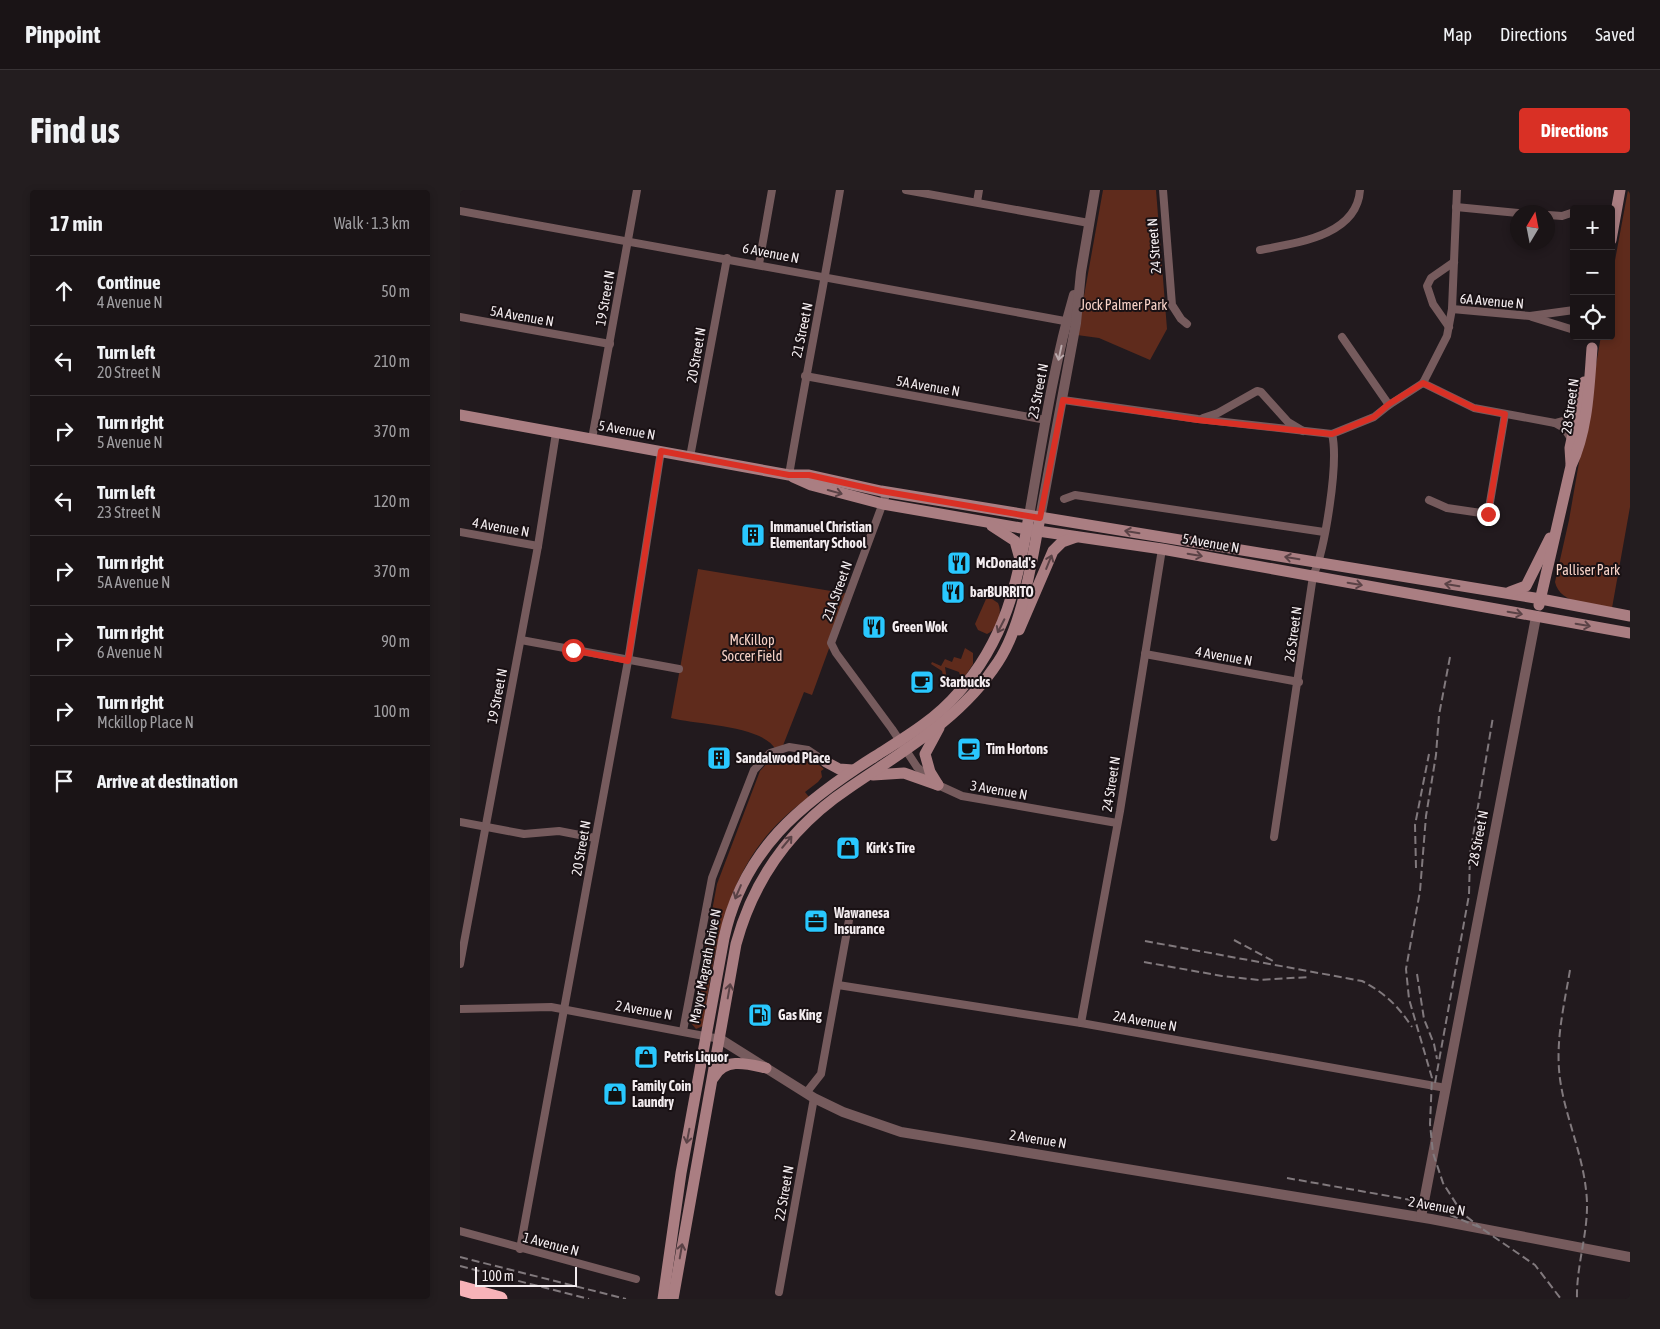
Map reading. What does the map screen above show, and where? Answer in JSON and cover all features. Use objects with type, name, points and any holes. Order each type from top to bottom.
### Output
[{"type":"highway","points":[[460,1288],[500,1299]]},
{"type":"highway","points":[[461,1298],[469,1299]]},
{"type":"main road","points":[[1615,218],[1620,190]]},
{"type":"main road","name":"28 Street N","points":[[1536,617],[1571,466],[1572,440],[1593,342]]},
{"type":"main road","name":"28 Street N","points":[[1571,466],[1578,452],[1587,400],[1593,342]]},
{"type":"main road","name":"5 Avenue N","points":[[460,415],[789,475],[809,475],[887,492],[1541,599],[1630,616]]},
{"type":"main road","name":"5 Avenue N","points":[[789,475],[819,487],[883,504],[1032,530],[1162,549],[1630,633]]},
{"type":"main road","points":[[1500,593],[1519,590],[1526,586],[1561,514]]},
{"type":"main road","name":"Mayor Magrath Drive N","points":[[672,1299],[736,944],[744,916],[759,883],[778,853],[802,826],[847,789],[905,751],[941,724],[971,698],[1004,652],[1019,612],[1035,517]]},
{"type":"main road","points":[[978,521],[1009,535],[1015,541],[1021,563]]},
{"type":"main road","name":"Mayor Magrath Drive N","points":[[663,1299],[681,1173],[727,923],[743,882],[767,843],[794,815],[853,770],[899,741],[945,707],[978,668],[1006,615],[1032,530]]},
{"type":"main road","points":[[1004,652],[1024,621],[1053,552],[1062,542],[1078,537]]},
{"type":"main road","points":[[938,785],[930,772],[926,754],[941,724]]},
{"type":"main road","points":[[826,762],[839,769],[853,770]]},
{"type":"main road","points":[[826,762],[830,772],[829,788]]},
{"type":"main road","points":[[866,776],[904,773],[938,785]]},
{"type":"main road","points":[[711,1083],[720,1068],[733,1063],[766,1068]]},
{"type":"street","name":"19 Street N","points":[[592,439],[637,190]]},
{"type":"street","points":[[759,264],[772,190]]},
{"type":"street","name":"21 Street N","points":[[789,475],[805,376],[826,277],[840,190]]},
{"type":"street","points":[[906,190],[1089,222]]},
{"type":"street","points":[[977,202],[979,190]]},
{"type":"street","name":"23 Street N","points":[[1035,517],[1046,420],[1071,322],[1095,190]]},
{"type":"street","name":"24 Street N","points":[[1163,190],[1172,305],[1181,319],[1187,324]]},
{"type":"street","points":[[1260,250],[1316,239],[1350,217],[1359,200],[1360,190]]},
{"type":"street","points":[[1063,400],[1198,420],[1307,433],[1332,434],[1374,417],[1389,404],[1423,383],[1447,336],[1452,310],[1457,190]]},
{"type":"street","points":[[1456,207],[1510,212]]},
{"type":"street","name":"6 Avenue N","points":[[460,211],[1071,322]]},
{"type":"street","points":[[1555,216],[1570,213]]},
{"type":"street","name":"20 Street N","points":[[690,457],[727,258]]},
{"type":"street","points":[[1449,327],[1433,304],[1427,286],[1431,278],[1454,262]]},
{"type":"street","name":"6A Avenue N","points":[[1452,310],[1530,316],[1570,311]]},
{"type":"street","name":"6A Avenue N","points":[[1530,316],[1570,329]]},
{"type":"street","name":"5A Avenue N","points":[[460,317],[610,344]]},
{"type":"street","name":"23 Street N","points":[[1035,517],[1063,400],[1071,322]]},
{"type":"street","points":[[1342,337],[1389,404]]},
{"type":"street","name":"5A Avenue N","points":[[805,376],[1046,420]]},
{"type":"street","points":[[1423,383],[1474,408],[1555,423],[1564,428],[1572,440]]},
{"type":"street","points":[[1198,420],[1218,412],[1257,391],[1288,422],[1307,433]]},
{"type":"street","points":[[1555,423],[1570,419],[1577,412]]},
{"type":"street","points":[[1429,500],[1447,508],[1488,514],[1505,414]]},
{"type":"street","name":"19 Street N","points":[[460,964],[463,931],[486,827],[538,546],[556,432]]},
{"type":"street","name":"26 Street N","points":[[1274,838],[1299,682],[1313,576],[1319,563],[1324,532],[1335,450],[1332,434]]},
{"type":"street","name":"20 Street N","points":[[520,1248],[628,661],[661,451]]},
{"type":"street","name":"21A Street N","points":[[831,643],[887,492]]},
{"type":"street","name":"5 Avenue N","points":[[1064,499],[1075,495],[1324,532]]},
{"type":"street","name":"4 Avenue N","points":[[460,532],[538,546]]},
{"type":"street","name":"24 Street N","points":[[1081,1022],[1117,823],[1162,549]]},
{"type":"street","name":"28 Street N","points":[[1421,1217],[1536,617]]},
{"type":"street","points":[[520,640],[679,670]]},
{"type":"street","name":"3 Avenue N","points":[[831,643],[836,653],[905,751],[924,774],[938,785],[962,796],[1117,823]]},
{"type":"street","name":"4 Avenue N","points":[[1145,654],[1299,682]]},
{"type":"street","name":"Mayor Magrath Drive N","points":[[683,1031],[712,878],[754,770],[770,753],[789,748],[808,750],[826,762]]},
{"type":"street","points":[[460,822],[524,834],[558,831],[595,838]]},
{"type":"street","name":"22 Street N","points":[[779,1292],[810,1095],[821,1074],[849,920]]},
{"type":"street","name":"2A Avenue N","points":[[838,985],[1081,1022],[1446,1088]]},
{"type":"street","name":"2 Avenue N","points":[[460,1009],[529,1006],[564,1009],[720,1039],[810,1095],[843,1112],[900,1132],[1421,1217],[1630,1257]]},
{"type":"street","name":"1 Avenue N","points":[[460,1231],[636,1280]]},
{"type":"green space","name":"Jock Palmer Park","points":[[1103,190],[1156,190],[1167,329],[1150,360],[1099,338],[1077,335]]},
{"type":"green space","name":"Palliser Park","points":[[1628,190],[1630,190],[1630,507],[1612,608],[1587,605],[1570,600],[1558,590],[1555,582],[1569,520],[1600,340],[1615,340],[1615,260]]},
{"type":"green space","name":"McKillop Soccer Field","points":[[698,569],[849,594],[812,695],[804,692],[782,748],[776,750],[769,742],[758,735],[744,731],[671,718]]},
{"type":"green space","points":[[986,599],[992,599],[998,603],[1000,612],[994,629],[987,634],[978,630],[975,624]]},
{"type":"green space","points":[[965,648],[973,653],[973,664],[962,681],[959,672],[945,667],[947,680],[944,680],[942,671],[931,664],[932,662],[941,666],[945,659],[952,662],[954,657],[961,659]]},
{"type":"green space","points":[[789,754],[808,758],[816,763],[824,769],[821,771],[822,777],[805,792],[809,797],[781,820],[760,844],[743,871],[730,899],[721,929],[703,1026],[696,1029],[691,1023],[717,884],[760,771],[770,760]]},
{"type":"railway","points":[[1450,657],[1439,715],[1436,755],[1426,816],[1420,891],[1406,969],[1409,999],[1432,1078],[1430,1124],[1433,1153],[1443,1183],[1462,1213],[1481,1228]]},
{"type":"railway","points":[[1435,1083],[1469,895],[1470,854],[1493,717]]},
{"type":"railway","points":[[1416,868],[1415,825],[1429,754]]},
{"type":"railway","points":[[1234,940],[1273,961]]},
{"type":"railway","points":[[1145,941],[1362,981],[1378,990],[1390,1001],[1412,1027]]},
{"type":"railway","points":[[1144,962],[1222,976],[1259,980],[1309,977]]},
{"type":"railway","points":[[1570,970],[1561,1024],[1559,1065],[1562,1093],[1581,1162],[1586,1190],[1587,1217],[1577,1285],[1577,1299]]},
{"type":"railway","points":[[1417,974],[1424,1019],[1434,1044],[1437,1059]]},
{"type":"railway","points":[[1287,1178],[1417,1201],[1481,1228],[1535,1265],[1561,1299]]},
{"type":"railway","points":[[460,1257],[626,1299]]},
{"type":"railway","points":[[460,1266],[589,1299]]},
{"type":"place","name":"Immanuel Christian Elementary School","points":[[753,535]]},
{"type":"place","name":"McDonald's","points":[[959,563]]},
{"type":"place","name":"barBURRITO","points":[[953,592]]},
{"type":"place","name":"Green Wok","points":[[874,627]]},
{"type":"place","name":"Starbucks","points":[[922,682]]},
{"type":"place","name":"Tim Hortons","points":[[969,749]]},
{"type":"place","name":"Sandalwood Place","points":[[719,758]]},
{"type":"place","name":"Kirk's Tire","points":[[848,848]]},
{"type":"place","name":"Wawanesa Insurance","points":[[816,921]]},
{"type":"place","name":"Gas King","points":[[760,1015]]},
{"type":"place","name":"Petris Liquor","points":[[646,1057]]},
{"type":"place","name":"Family Coin Laundry","points":[[615,1094]]},
{"type":"route","points":[[573,650],[628,661],[661,451],[789,475],[809,475],[881,491],[1040,518],[1063,400],[1198,420],[1307,433],[1332,434],[1359,425],[1374,417],[1389,404],[1423,383],[1474,408],[1505,414],[1488,514]]}]
